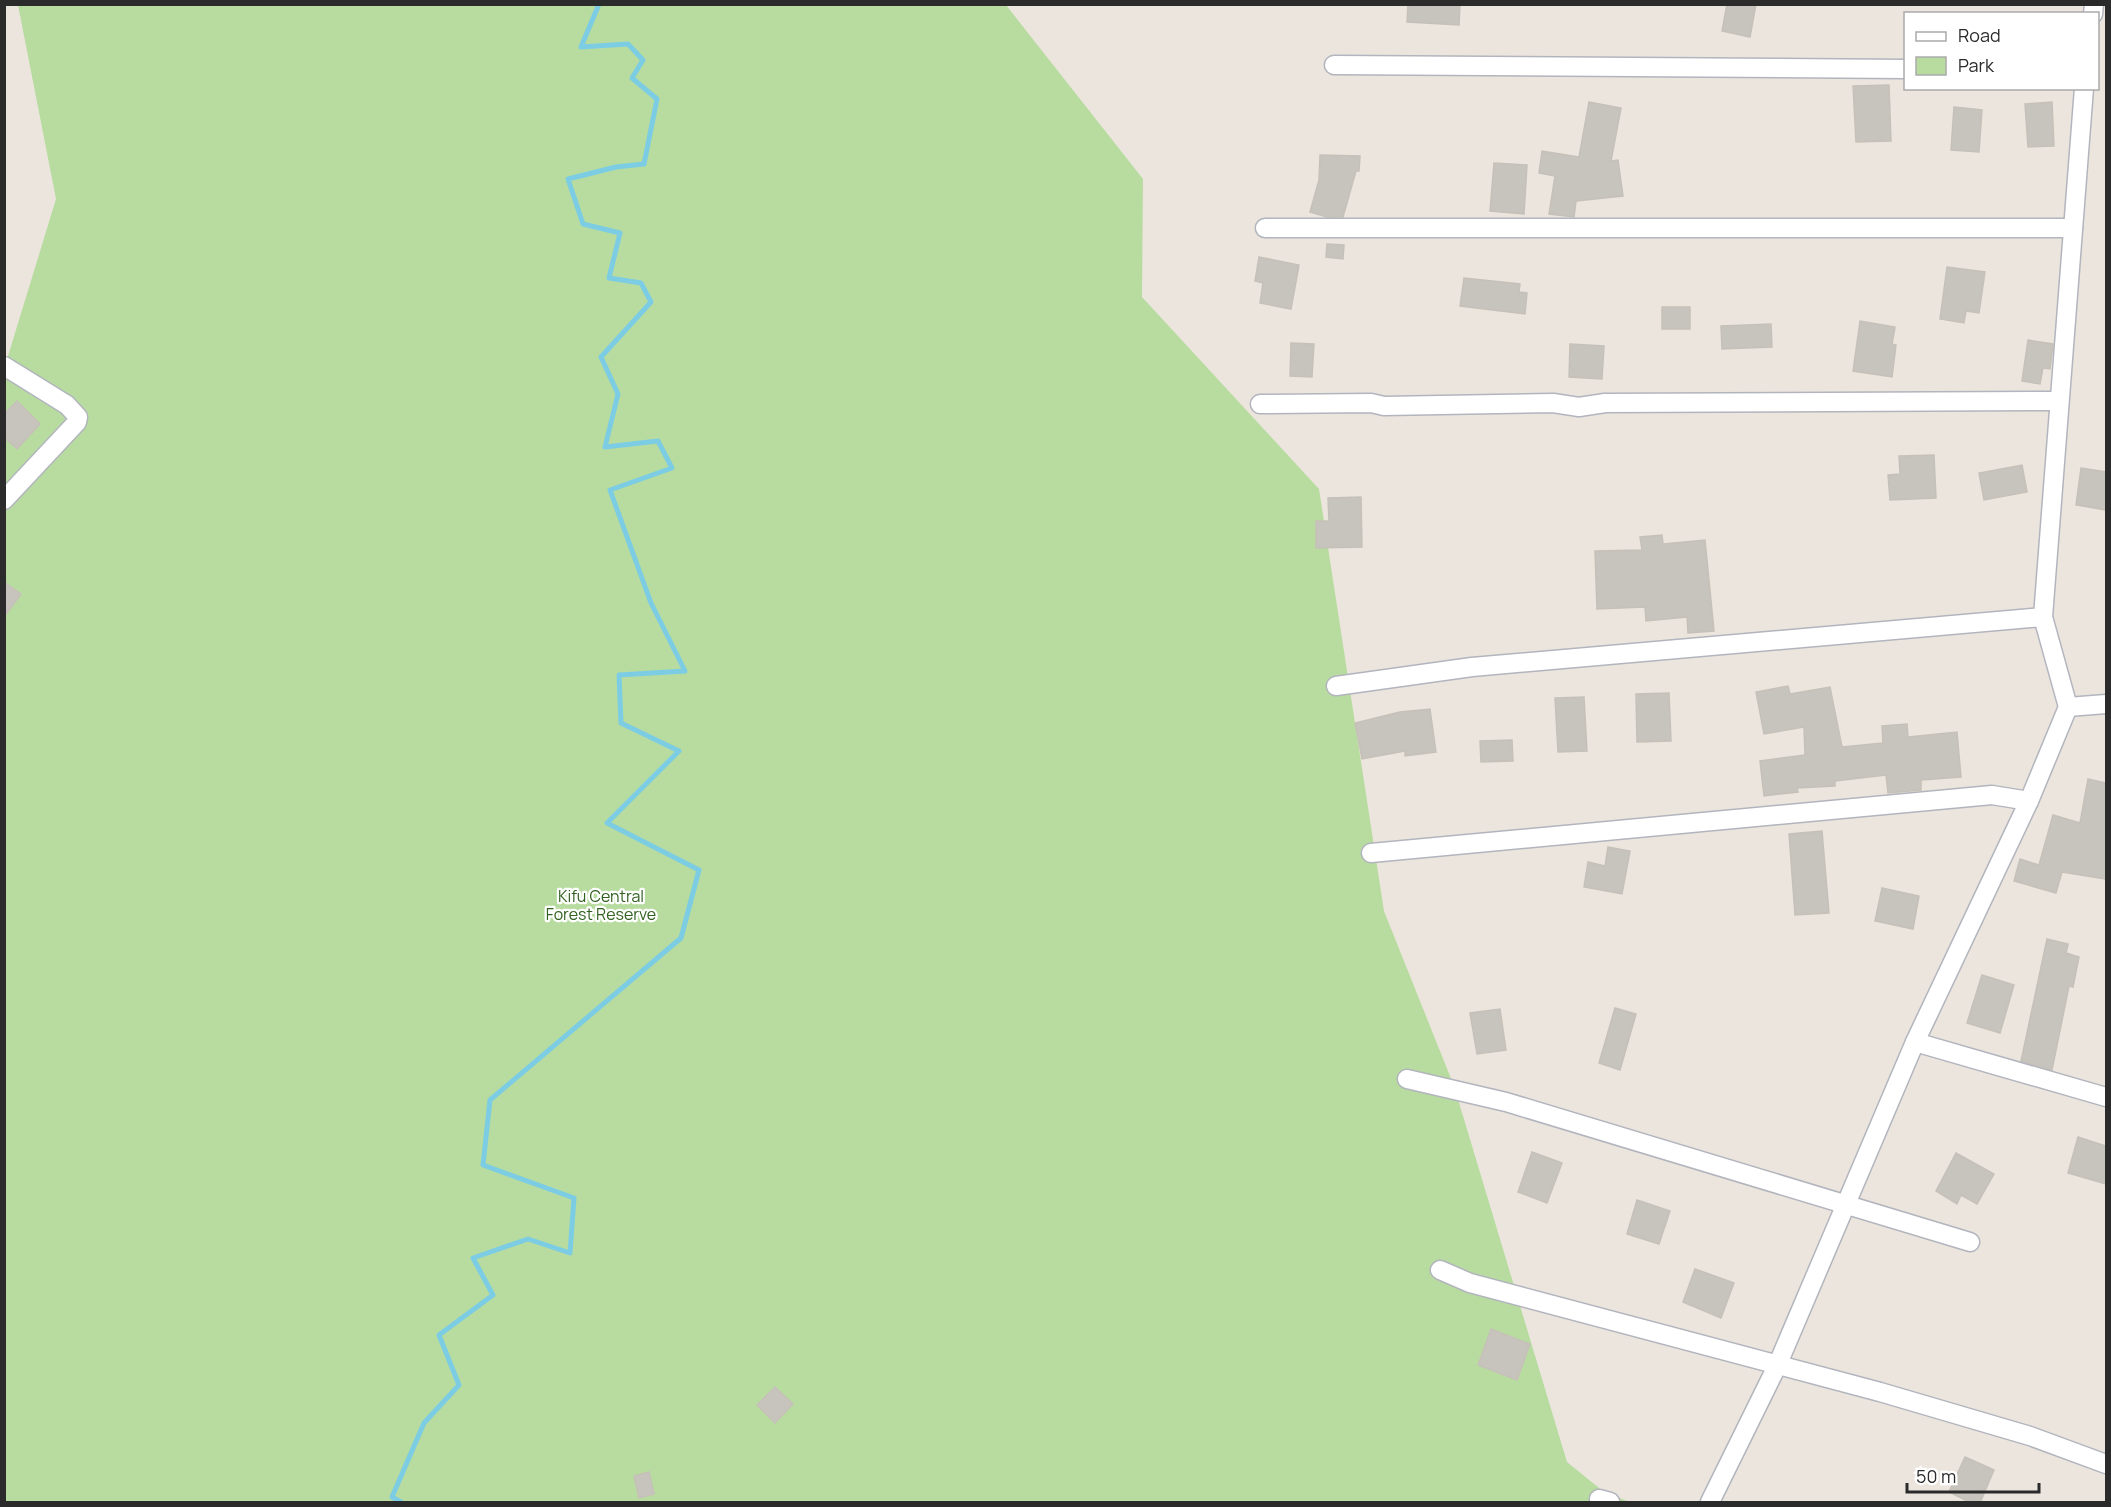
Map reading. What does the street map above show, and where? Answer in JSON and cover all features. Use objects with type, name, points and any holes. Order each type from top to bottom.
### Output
[{"type":"street","points":[[1334,64],[1904,69]]},
{"type":"street","points":[[1710,1503],[1777,1366],[1915,1042],[2029,801],[2068,707],[2043,617],[2085,90]]},
{"type":"street","points":[[1265,228],[2073,228]]},
{"type":"street","points":[[4,366],[67,405],[78,417],[77,422],[4,500]]},
{"type":"street","points":[[1260,404],[1371,403],[1384,406],[1553,403],[1579,406],[1605,402],[2059,401]]},
{"type":"street","points":[[1336,686],[1472,667],[2043,617]]},
{"type":"street","points":[[2068,707],[2106,704]]},
{"type":"street","points":[[1371,853],[1992,795],[2029,801]]},
{"type":"street","points":[[1915,1042],[2106,1097]]},
{"type":"street","points":[[1407,1079],[1506,1102],[1970,1242]]},
{"type":"street","points":[[1440,1270],[1470,1283],[1880,1392],[2030,1436],[2106,1464]]},
{"type":"green space","name":"Kifu Central Forest Reserve","points":[[18,5],[1006,5],[1143,179],[1142,297],[1319,489],[1384,911],[1454,1086],[1567,1462],[1604,1492],[1630,1502],[5,1502],[4,369],[56,199]]},
{"type":"building","points":[[1408,4],[1460,4],[1459,25],[1407,22]]},
{"type":"building","points":[[1727,4],[1756,4],[1750,37],[1722,31]]},
{"type":"building","points":[[1889,85],[1891,141],[1856,142],[1853,86]]},
{"type":"building","points":[[1589,102],[1621,108],[1611,161],[1618,160],[1623,196],[1576,201],[1574,217],[1549,214],[1555,176],[1539,173],[1542,151],[1579,157]]},
{"type":"building","points":[[2052,102],[2054,146],[2028,147],[2025,104]]},
{"type":"building","points":[[1954,107],[1982,110],[1979,152],[1951,150]]},
{"type":"building","points":[[1320,155],[1360,156],[1359,171],[1356,171],[1343,217],[1327,217],[1310,212],[1319,180]]},
{"type":"building","points":[[1494,163],[1527,165],[1524,214],[1490,211]]},
{"type":"building","points":[[1327,244],[1344,245],[1343,259],[1326,257]]},
{"type":"building","points":[[1259,257],[1299,265],[1291,309],[1260,303],[1263,283],[1255,281]]},
{"type":"building","points":[[1947,267],[1985,272],[1979,313],[1966,311],[1964,323],[1940,319]]},
{"type":"building","points":[[1464,278],[1520,284],[1519,292],[1527,293],[1525,314],[1460,306]]},
{"type":"building","points":[[1662,307],[1690,307],[1690,329],[1662,329]]},
{"type":"building","points":[[1860,321],[1895,327],[1892,344],[1896,345],[1892,377],[1853,371]]},
{"type":"building","points":[[1771,324],[1772,347],[1722,349],[1721,326]]},
{"type":"building","points":[[2028,340],[2053,344],[2050,369],[2043,368],[2040,384],[2022,381]]},
{"type":"building","points":[[1291,343],[1314,344],[1312,377],[1290,376]]},
{"type":"building","points":[[1570,344],[1604,346],[1602,379],[1569,377]]},
{"type":"building","points":[[17,401],[40,424],[17,449],[4,437],[4,414]]},
{"type":"building","points":[[1934,455],[1936,498],[1890,500],[1888,475],[1900,474],[1899,456]]},
{"type":"building","points":[[2022,465],[2027,492],[1984,500],[1979,473]]},
{"type":"building","points":[[2081,468],[2106,472],[2106,510],[2076,505]]},
{"type":"building","points":[[1361,497],[1362,547],[1316,548],[1316,521],[1329,521],[1328,498]]},
{"type":"building","points":[[1662,535],[1663,544],[1705,540],[1714,631],[1688,633],[1687,617],[1646,621],[1645,607],[1597,609],[1595,551],[1642,550],[1640,537]]},
{"type":"building","points":[[4,582],[21,594],[4,617]]},
{"type":"building","points":[[1788,686],[1790,694],[1830,687],[1842,747],[1883,743],[1882,726],[1907,724],[1908,737],[1957,732],[1961,777],[1921,780],[1921,790],[1888,793],[1886,775],[1835,781],[1835,786],[1797,788],[1798,792],[1764,796],[1760,761],[1805,755],[1804,727],[1764,734],[1756,692]]},
{"type":"building","points":[[1669,693],[1671,741],[1637,742],[1636,694]]},
{"type":"building","points":[[1584,697],[1587,751],[1558,752],[1555,698]]},
{"type":"building","points":[[1430,709],[1436,752],[1405,756],[1405,751],[1362,759],[1355,723],[1400,712]]},
{"type":"building","points":[[1512,740],[1513,761],[1481,762],[1480,741]]},
{"type":"building","points":[[2088,779],[2106,783],[2106,879],[2062,872],[2056,893],[2014,881],[2020,859],[2039,865],[2053,815],[2080,823]]},
{"type":"building","points":[[1822,831],[1829,913],[1795,915],[1789,834]]},
{"type":"building","points":[[1608,847],[1630,851],[1622,894],[1584,887],[1588,862],[1605,866]]},
{"type":"building","points":[[1882,888],[1919,896],[1913,929],[1875,921]]},
{"type":"building","points":[[2047,939],[2068,944],[2066,953],[2079,957],[2073,987],[2069,986],[2052,1070],[2021,1061]]},
{"type":"building","points":[[1982,975],[2014,985],[2000,1033],[1967,1023]]},
{"type":"building","points":[[1615,1008],[1636,1014],[1620,1070],[1599,1063]]},
{"type":"building","points":[[1500,1009],[1506,1050],[1477,1054],[1470,1013]]},
{"type":"building","points":[[2078,1137],[2106,1146],[2106,1184],[2068,1173]]},
{"type":"building","points":[[1532,1152],[1562,1163],[1547,1203],[1518,1192]]},
{"type":"building","points":[[1956,1153],[1994,1174],[1977,1204],[1961,1195],[1957,1204],[1936,1191]]},
{"type":"building","points":[[1637,1200],[1670,1211],[1659,1244],[1627,1234]]},
{"type":"building","points":[[1695,1269],[1734,1283],[1721,1318],[1683,1302]]},
{"type":"building","points":[[1491,1329],[1530,1344],[1517,1380],[1478,1365]]},
{"type":"building","points":[[775,1387],[793,1404],[775,1423],[757,1405]]},
{"type":"building","points":[[1965,1457],[1994,1470],[1980,1503],[1971,1503],[1949,1492]]},
{"type":"building","points":[[649,1472],[654,1494],[639,1498],[634,1476]]},
{"type":"waterway","points":[[401,1502],[392,1497],[424,1423],[459,1385],[439,1335],[493,1295],[473,1258],[528,1239],[570,1253],[574,1198],[483,1165],[490,1100],[681,938],[699,870],[607,823],[679,751],[621,723],[619,675],[685,671],[651,603],[610,490],[672,468],[658,441],[605,447],[618,394],[601,357],[651,302],[641,283],[609,278],[620,233],[583,224],[568,179],[616,167],[644,164],[657,99],[632,78],[643,60],[628,44],[581,47],[599,4]]}]
